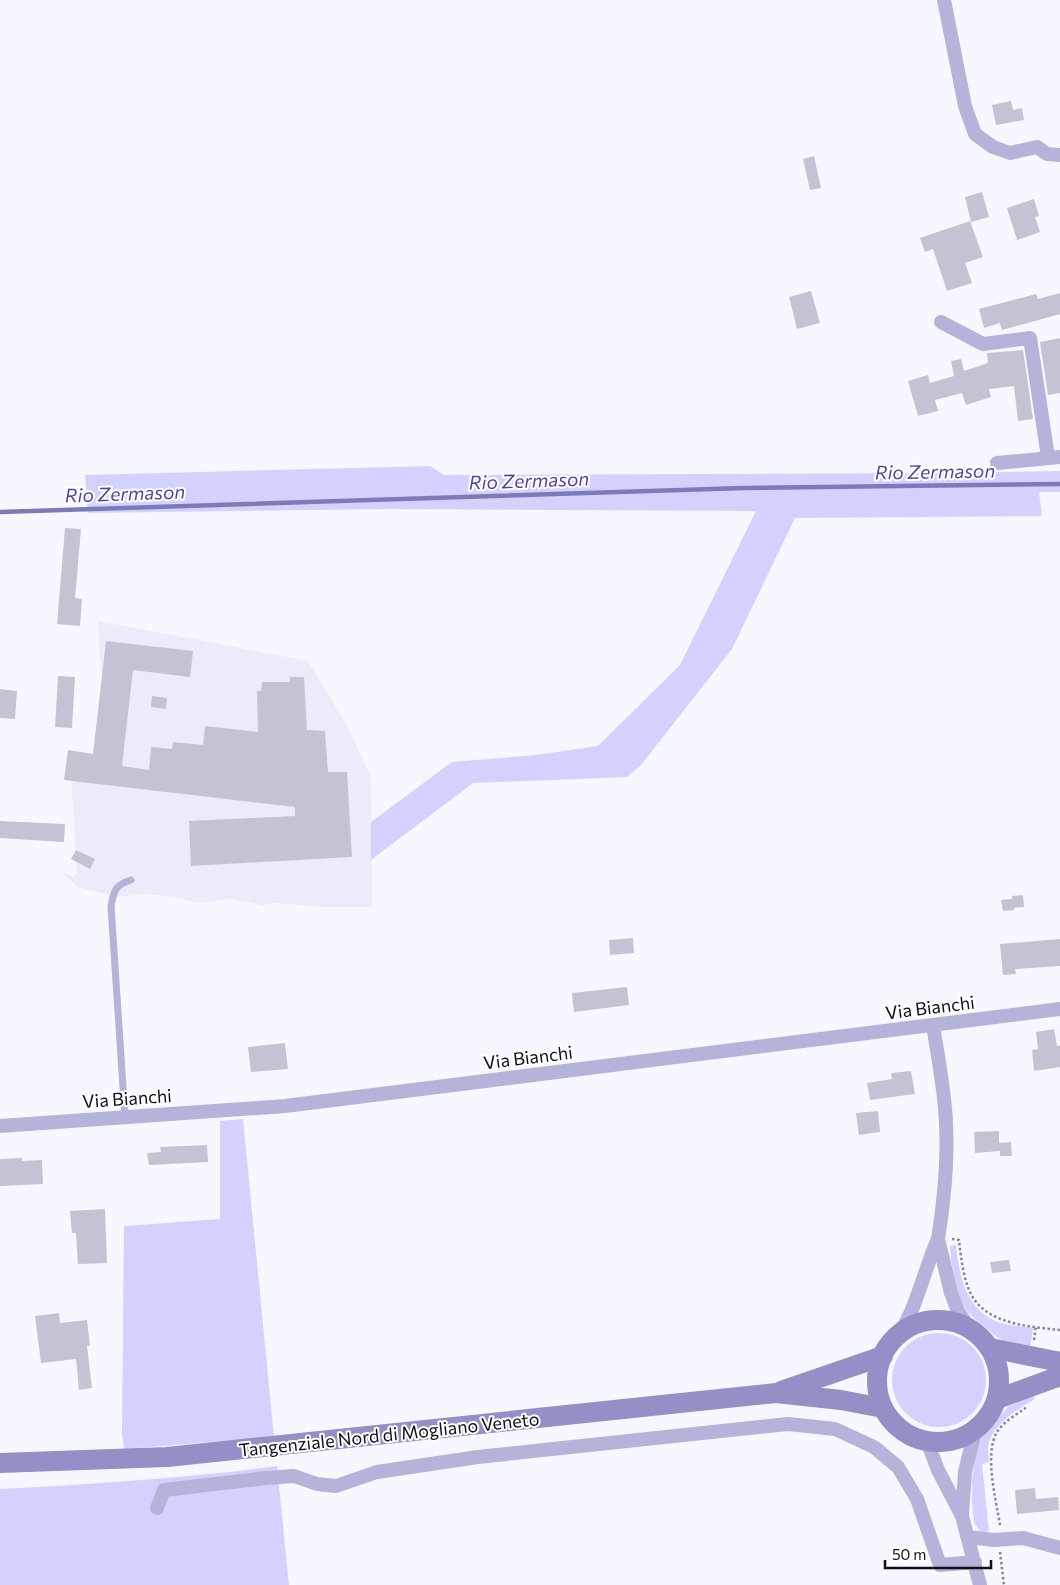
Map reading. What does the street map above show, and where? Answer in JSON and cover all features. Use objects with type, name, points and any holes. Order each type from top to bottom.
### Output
[{"type":"main road","points":[[941,1320],[955,1322],[969,1328],[981,1337],[990,1348],[996,1360],[999,1373],[1000,1386],[997,1399],[988,1416],[974,1431],[960,1438],[943,1442],[927,1441],[908,1434],[892,1422],[883,1408],[878,1389],[878,1372],[882,1356],[890,1343],[900,1333],[926,1321],[941,1320]]},
{"type":"main road","points":[[990,1348],[1060,1362]]},
{"type":"main road","points":[[776,1393],[882,1356]]},
{"type":"main road","points":[[997,1399],[1060,1376]]},
{"type":"main road","points":[[776,1393],[841,1400],[883,1408]]},
{"type":"main road","name":"Tangenziale Nord di Mogliano Veneto","points":[[0,1463],[168,1457],[776,1393]]},
{"type":"street","points":[[944,0],[965,106],[976,134],[993,147],[1010,154],[1037,147],[1047,154],[1060,155]]},
{"type":"street","points":[[941,322],[983,344],[1030,338],[1054,457],[997,463]]},
{"type":"street","name":"Via Bianchi","points":[[0,1126],[285,1106],[1060,1009]]},
{"type":"street","points":[[900,1333],[912,1311],[928,1261],[938,1239],[941,1218],[946,1151],[946,1122],[933,1025]]},
{"type":"street","points":[[938,1239],[951,1293],[958,1311],[969,1328]]},
{"type":"street","points":[[157,1508],[164,1490],[294,1476],[317,1484],[336,1486],[377,1472],[478,1457],[788,1424],[835,1429],[874,1447],[898,1467],[917,1499],[940,1565],[975,1562]]},
{"type":"street","points":[[962,1516],[965,1472],[974,1431]]},
{"type":"street","points":[[927,1441],[938,1470],[962,1516],[980,1585]]},
{"type":"street","points":[[968,1537],[994,1540],[1023,1538],[1060,1548]]},
{"type":"lane","points":[[125,1117],[111,906],[114,892],[120,884],[131,880]]},
{"type":"path","points":[[941,1218],[948,1238],[959,1240],[962,1267],[976,1302],[987,1312],[1005,1321],[1060,1330]]},
{"type":"path","points":[[1034,1342],[1036,1326]]},
{"type":"path","points":[[1000,1531],[991,1462],[991,1445],[998,1430],[1032,1404]]},
{"type":"path","points":[[1003,1550],[1000,1552],[1004,1585]]},
{"type":"shaded area","points":[[430,466],[444,475],[1060,471],[1060,492],[1039,492],[1042,516],[795,518],[732,649],[641,765],[627,777],[473,783],[371,860],[371,822],[452,762],[536,755],[598,746],[680,665],[756,511],[392,509],[88,513],[85,475]]},
{"type":"shaded area","points":[[98,621],[308,661],[349,729],[371,778],[372,907],[322,907],[277,903],[263,905],[231,899],[198,903],[174,897],[146,894],[117,897],[77,887],[62,872],[73,877],[77,873],[70,757],[110,759],[111,735],[100,658]]},
{"type":"shaded area","points":[[243,1119],[274,1437],[124,1449],[122,1432],[124,1226],[220,1219],[220,1121]]},
{"type":"shaded area","points":[[956,1245],[962,1279],[971,1300],[978,1309],[998,1322],[1033,1328],[1030,1349],[1001,1340],[968,1312],[957,1289],[953,1271],[950,1246]]},
{"type":"shaded area","points":[[939,1333],[957,1337],[972,1347],[982,1362],[986,1380],[982,1398],[972,1413],[957,1423],[939,1427],[921,1423],[906,1413],[896,1398],[892,1380],[896,1362],[906,1347],[921,1337]]},
{"type":"shaded area","points":[[1033,1395],[1035,1399],[1002,1422],[989,1442],[989,1462],[982,1464],[989,1531],[981,1532],[974,1523],[972,1503],[972,1481],[976,1451],[980,1439],[1009,1406]]},
{"type":"shaded area","points":[[277,1466],[289,1585],[0,1585],[0,1489],[139,1480]]},
{"type":"building","points":[[1011,101],[1013,110],[1022,108],[1024,120],[996,125],[992,105]]},
{"type":"building","points":[[814,156],[821,188],[810,190],[803,159]]},
{"type":"building","points":[[982,192],[989,217],[971,222],[965,197]]},
{"type":"building","points":[[1034,199],[1039,216],[1035,217],[1040,232],[1017,240],[1007,208]]},
{"type":"building","points":[[970,221],[983,257],[965,263],[972,283],[947,291],[933,249],[925,252],[920,238]]},
{"type":"building","points":[[811,291],[820,323],[797,329],[789,297]]},
{"type":"building","points":[[1060,293],[1060,314],[1002,330],[1000,323],[984,328],[979,309],[1036,294],[1038,299]]},
{"type":"building","points":[[1060,338],[1060,393],[1048,395],[1040,342]]},
{"type":"building","points":[[1023,350],[1033,419],[1018,421],[1014,386],[989,389],[991,397],[966,405],[962,393],[935,400],[938,411],[918,416],[908,381],[928,375],[930,383],[954,376],[951,361],[961,359],[964,371],[988,363],[987,353]]},
{"type":"building","points":[[65,528],[81,529],[75,598],[82,599],[80,626],[57,624]]},
{"type":"building","points":[[106,641],[193,651],[190,677],[133,670],[122,766],[149,770],[151,747],[172,749],[173,742],[203,745],[205,726],[258,732],[257,691],[261,691],[262,682],[290,682],[290,677],[304,677],[307,730],[325,731],[328,772],[347,772],[352,857],[191,866],[189,821],[295,816],[295,807],[64,780],[68,750],[93,754]]},
{"type":"building","points":[[58,676],[75,677],[72,728],[55,727]]},
{"type":"building","points":[[0,689],[17,691],[15,719],[0,718]]},
{"type":"building","points":[[152,696],[167,698],[166,709],[151,707]]},
{"type":"building","points":[[0,821],[65,824],[64,842],[0,838]]},
{"type":"building","points":[[76,850],[95,859],[90,869],[71,859]]},
{"type":"building","points":[[1023,895],[1024,907],[1003,911],[1001,900]]},
{"type":"building","points":[[633,938],[634,953],[610,955],[609,940]]},
{"type":"building","points":[[1060,939],[1060,966],[1015,969],[1016,974],[1003,975],[1000,944]]},
{"type":"building","points":[[627,987],[629,1005],[574,1012],[572,993]]},
{"type":"building","points":[[1054,1029],[1057,1046],[1060,1045],[1060,1067],[1034,1071],[1032,1050],[1038,1049],[1036,1032]]},
{"type":"building","points":[[285,1043],[288,1069],[251,1072],[248,1047]]},
{"type":"building","points":[[911,1071],[915,1094],[870,1100],[867,1083],[892,1079],[891,1073]]},
{"type":"building","points":[[878,1111],[880,1132],[859,1135],[856,1113]]},
{"type":"building","points":[[999,1131],[999,1143],[1011,1142],[1012,1156],[1000,1156],[1000,1151],[975,1153],[974,1132]]},
{"type":"building","points":[[207,1145],[208,1162],[149,1165],[147,1153],[161,1152],[160,1147]]},
{"type":"building","points":[[22,1158],[22,1161],[42,1160],[43,1184],[0,1186],[0,1159]]},
{"type":"building","points":[[105,1209],[107,1263],[78,1264],[76,1233],[72,1233],[70,1211]]},
{"type":"building","points":[[1009,1260],[1011,1271],[992,1273],[990,1262]]},
{"type":"building","points":[[59,1313],[60,1323],[87,1320],[90,1346],[87,1346],[92,1388],[79,1390],[76,1359],[41,1363],[35,1316]]},
{"type":"building","points":[[1035,1488],[1036,1499],[1058,1497],[1059,1510],[1017,1514],[1015,1490]]},
{"type":"waterway","name":"Rio Zermason","points":[[0,512],[744,488],[1060,484]]}]
